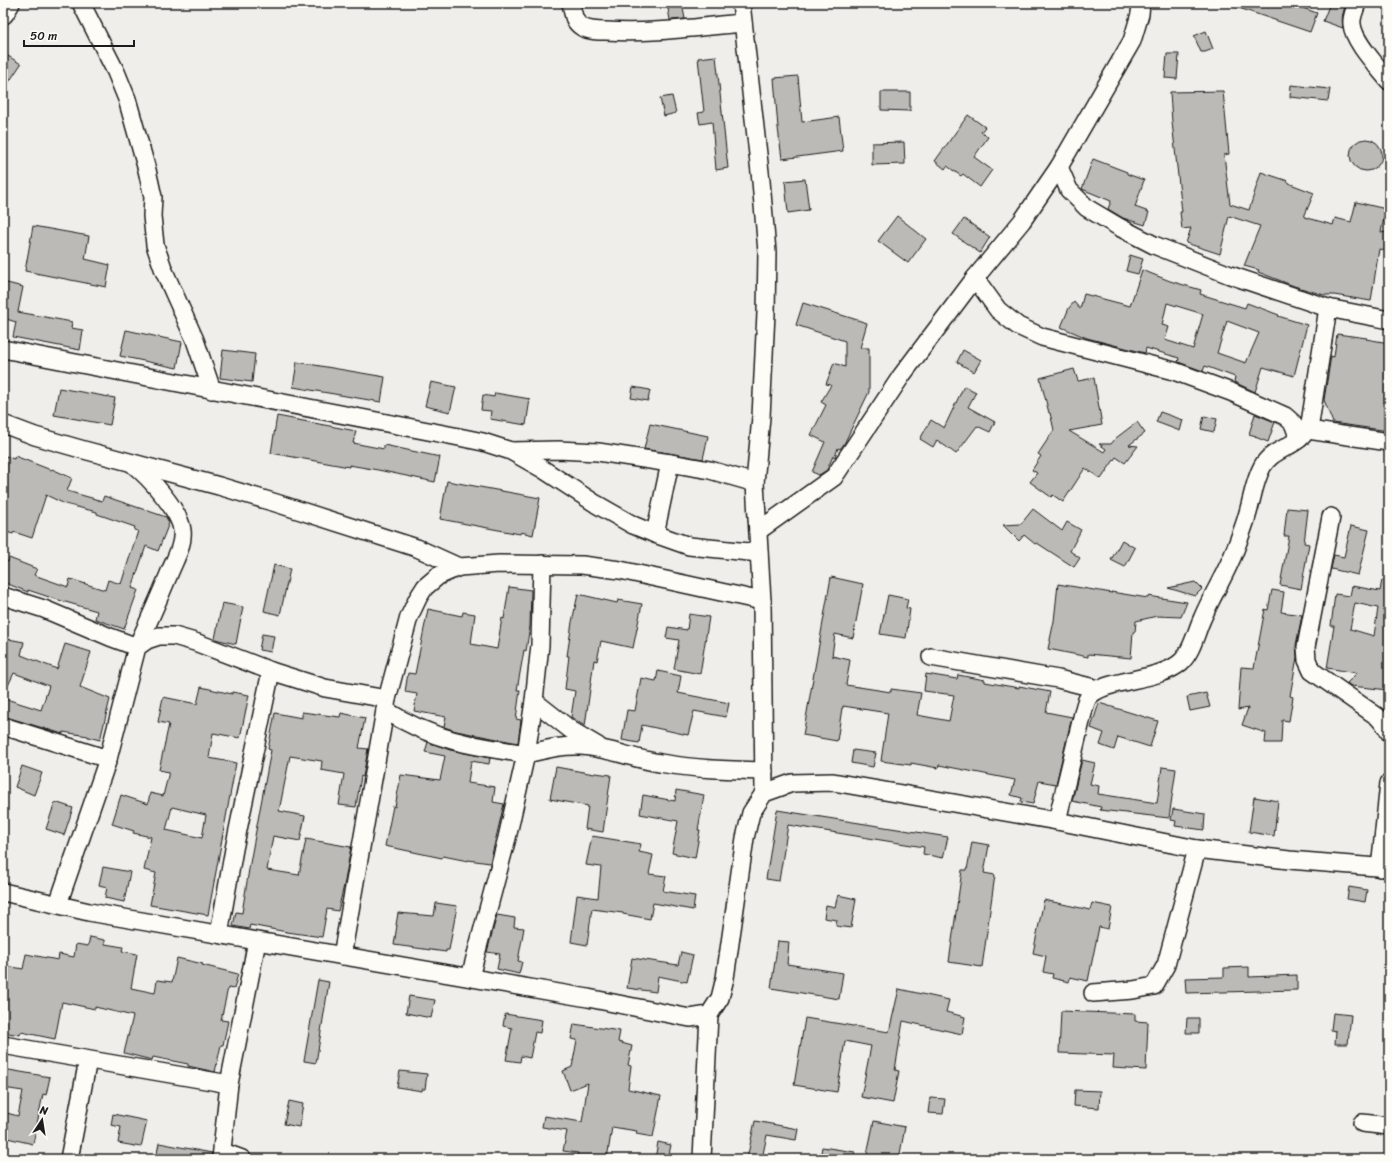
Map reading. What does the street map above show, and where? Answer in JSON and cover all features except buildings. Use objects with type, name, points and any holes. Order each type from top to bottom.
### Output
[{"type":"main road","points":[[3,13],[9,3]]},
{"type":"street","points":[[81,3],[116,72],[127,99],[149,177],[153,197],[152,216],[156,245],[164,271],[195,340],[212,390]]},
{"type":"street","points":[[571,3],[573,16],[576,22],[580,26],[592,30],[652,32],[743,23]]},
{"type":"street","points":[[702,1159],[709,1015],[720,998],[725,978],[747,832],[752,813],[764,793],[762,601],[755,483],[761,417],[766,313],[767,252],[762,182],[741,3]]},
{"type":"street","points":[[758,531],[834,477],[902,375],[975,278],[1022,221],[1059,167],[1132,42],[1140,14],[1141,3]]},
{"type":"street","points":[[1357,3],[1351,23],[1353,31],[1359,44],[1389,81]]},
{"type":"street","points":[[1059,167],[1069,190],[1087,208],[1154,245],[1230,275],[1328,308],[1389,320]]},
{"type":"street","points":[[975,278],[998,310],[1018,326],[1042,337],[1174,371],[1231,392],[1285,416],[1303,435],[1389,442]]},
{"type":"street","points":[[931,657],[1050,678],[1098,689],[1151,676],[1172,669],[1182,661],[1189,650],[1234,552],[1247,516],[1256,481],[1263,465],[1272,456],[1303,435],[1310,423],[1328,308]]},
{"type":"street","points":[[3,349],[483,442],[511,451],[541,468],[596,504],[633,525],[655,534],[689,546],[759,553]]},
{"type":"street","points":[[3,424],[70,446],[219,486],[349,526],[417,548],[459,567]]},
{"type":"street","points":[[511,451],[558,450],[598,452],[710,470],[755,483]]},
{"type":"street","points":[[58,904],[108,759],[137,647],[176,558],[181,541],[182,530],[179,520],[154,484],[133,463]]},
{"type":"street","points":[[655,534],[670,463]]},
{"type":"street","points":[[1331,517],[1306,647],[1307,660],[1312,670],[1378,717],[1389,732]]},
{"type":"street","points":[[342,956],[386,705],[409,617],[425,587],[438,576],[459,567],[499,564],[582,565],[620,570],[762,601]]},
{"type":"street","points":[[470,978],[504,851],[526,754],[534,702],[540,646],[542,564]]},
{"type":"street","points":[[3,596],[44,609],[137,647]]},
{"type":"street","points":[[137,647],[147,640],[159,636],[174,636],[195,642],[271,671],[386,705],[416,728],[461,743],[526,754],[561,747],[581,746],[603,749],[658,763],[690,768],[764,771]]},
{"type":"street","points":[[219,934],[234,849],[271,671]]},
{"type":"street","points":[[1057,821],[1084,709],[1088,698],[1098,689]]},
{"type":"street","points":[[534,702],[571,730],[603,749]]},
{"type":"street","points":[[3,726],[108,759]]},
{"type":"street","points":[[764,793],[792,783],[833,782],[1057,821],[1197,848],[1289,860],[1385,868],[1389,783]]},
{"type":"street","points":[[1093,993],[1133,990],[1154,986],[1166,965],[1197,848]]},
{"type":"street","points":[[3,892],[89,912],[588,998],[690,1018],[709,1015]]},
{"type":"street","points":[[242,1159],[222,1155],[229,1084],[257,941]]},
{"type":"street","points":[[3,1045],[229,1084]]},
{"type":"street","points":[[69,1159],[88,1060]]},
{"type":"street","points":[[1362,1123],[1389,1126]]}]
